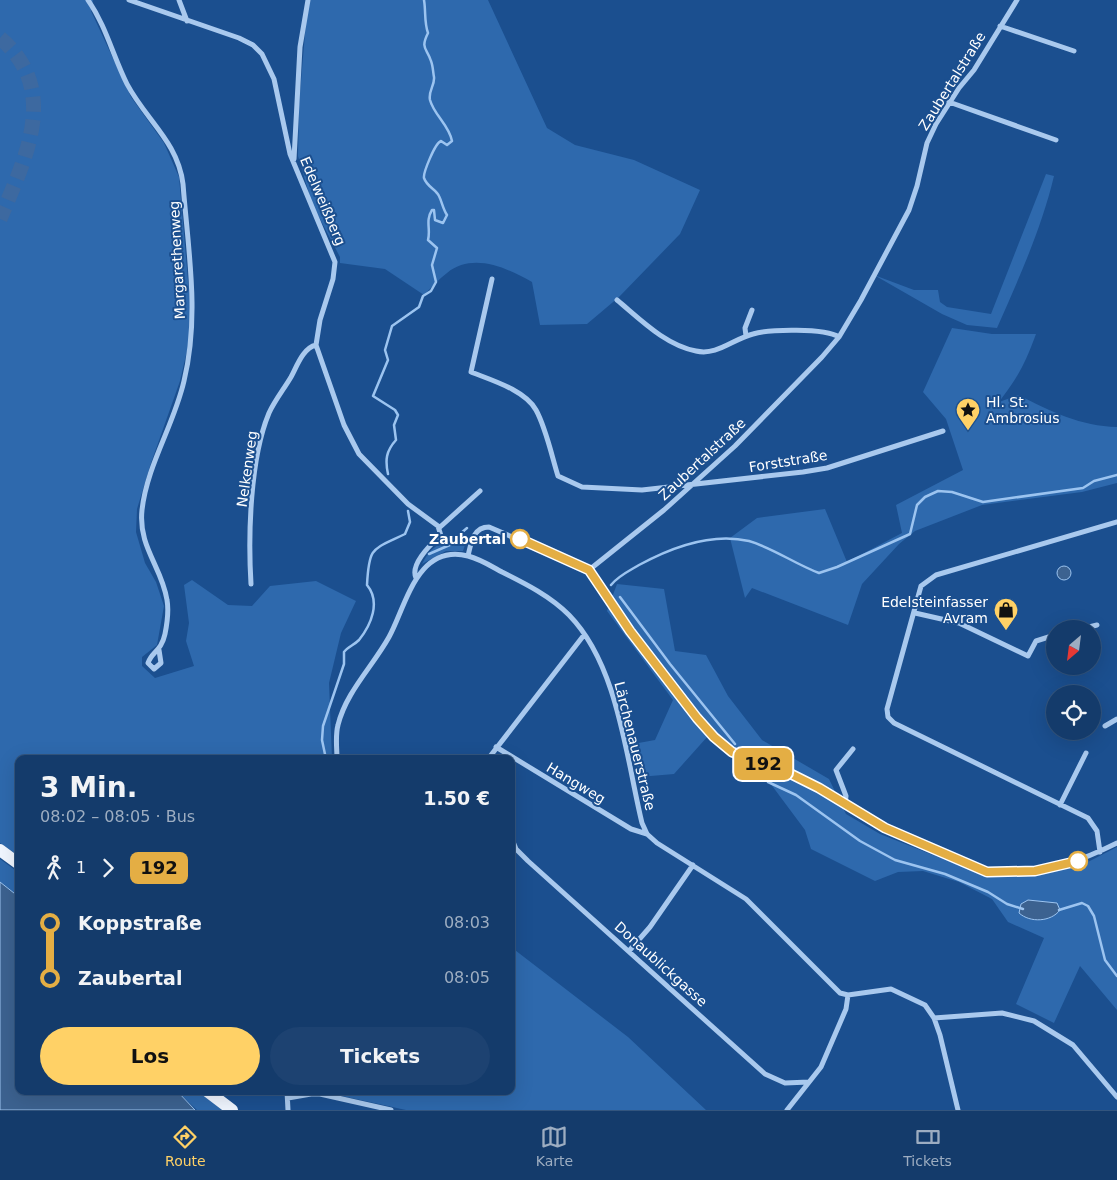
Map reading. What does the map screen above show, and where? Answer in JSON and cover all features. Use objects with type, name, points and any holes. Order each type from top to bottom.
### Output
[{"type":"main road","points":[[0,850],[15,861]]},
{"type":"main road","points":[[212,1095],[232,1110]]},
{"type":"street","name":"Margarethenweg","points":[[88,0],[104,28],[130,90],[174,151],[180,166],[183,184],[193,301],[190,350],[180,395],[146,491],[141,521],[145,546],[159,576],[168,602],[165,634],[159,650]]},
{"type":"street","name":"Edelweißberg","points":[[129,0],[239,38],[253,45],[262,54],[274,79],[288,147],[335,262],[333,279],[320,320],[316,345],[352,443],[359,454],[408,504],[439,528]]},
{"type":"street","points":[[179,0],[187,21]]},
{"type":"street","points":[[294,159],[300,47],[308,0]]},
{"type":"street","name":"Zaubertalstraße","points":[[589,570],[691,486],[751,430],[822,358],[839,336],[861,300],[909,210],[918,186],[928,143],[950,102],[974,70],[1017,0]]},
{"type":"street","points":[[1000,26],[1074,51]]},
{"type":"street","points":[[950,102],[1056,140]]},
{"type":"street","name":"Forststraße","points":[[492,279],[471,372],[512,390],[536,410],[558,476],[582,487],[617,490],[691,486],[818,470],[943,431]]},
{"type":"street","points":[[617,300],[665,338],[678,346],[697,352],[712,351],[755,333],[814,330],[839,336]]},
{"type":"street","points":[[746,336],[747,321],[752,310]]},
{"type":"street","name":"Nelkenweg","points":[[252,584],[250,540],[255,484],[264,427],[273,405],[303,356],[308,349],[316,345]]},
{"type":"street","points":[[441,536],[439,528],[480,491]]},
{"type":"street","points":[[1100,852],[1100,838],[1092,822],[996,772],[894,723],[888,717],[888,702],[921,586],[936,575],[1117,522]]},
{"type":"street","points":[[337,755],[336,732],[339,721],[366,670],[388,639],[416,578],[423,570],[439,559],[453,556],[468,556],[472,539],[480,529],[489,527],[589,570],[630,631],[716,739],[736,754],[779,769],[809,783],[897,834],[991,873],[1050,869],[1072,863],[1117,843]]},
{"type":"street","points":[[441,536],[472,539]]},
{"type":"street","points":[[416,578],[414,572],[421,558],[441,536]]},
{"type":"street","name":"Lärchenauerstraße","points":[[468,556],[507,574],[548,598],[569,616],[584,635],[602,668],[609,686],[639,809],[648,834]]},
{"type":"street","points":[[915,612],[959,623],[1028,656],[1036,641],[1046,638]]},
{"type":"street","points":[[491,755],[584,635]]},
{"type":"street","points":[[1105,726],[1117,718]]},
{"type":"street","name":"Hangweg","points":[[496,748],[508,755]]},
{"type":"street","points":[[844,805],[844,790],[836,770],[853,749]]},
{"type":"street","points":[[1060,805],[1086,753]]},
{"type":"street","name":"Hangweg","points":[[515,759],[631,829],[648,834]]},
{"type":"street","points":[[648,834],[657,842],[746,899],[840,993],[848,995],[887,989],[896,990],[921,1002],[934,1018],[949,1066],[958,1110]]},
{"type":"street","name":"Donaublickgasse","points":[[515,847],[528,861],[772,1078],[785,1083],[809,1082]]},
{"type":"street","points":[[629,951],[650,927],[693,865]]},
{"type":"street","points":[[787,1110],[824,1062],[846,1008],[848,995]]},
{"type":"street","points":[[934,1018],[1002,1013],[1034,1021],[1073,1045],[1117,1097]]},
{"type":"street","points":[[288,1095],[288,1110]]},
{"type":"street","points":[[288,1098],[303,1095]]},
{"type":"street","points":[[324,1095],[391,1110]]},
{"type":"shaded area","points":[[0,0],[93,0],[91,11],[131,97],[164,143],[179,177],[190,303],[189,342],[180,381],[137,509],[136,532],[145,563],[156,582],[164,606],[157,645],[142,657],[142,666],[155,678],[194,666],[186,641],[189,623],[184,585],[192,580],[228,605],[252,606],[270,586],[316,581],[356,601],[341,633],[329,683],[332,755],[15,755],[15,853],[0,843]]},
{"type":"shaded area","points":[[310,0],[488,0],[547,128],[575,145],[634,160],[700,190],[680,234],[619,297],[587,324],[540,325],[532,282],[501,267],[490,264],[468,264],[457,267],[444,275],[424,295],[385,269],[340,263],[340,257],[312,204],[298,156],[299,105],[306,22]]},
{"type":"shaded area","points":[[1046,174],[1054,176],[1043,216],[997,328],[967,325],[942,314],[874,275],[914,290],[938,290],[940,302],[947,307],[991,314]]},
{"type":"shaded area","points":[[952,328],[992,334],[1036,334],[1020,370],[999,402],[1019,395],[1066,417],[1091,424],[1117,427],[1117,483],[1082,492],[982,505],[915,531],[899,544],[862,584],[848,625],[752,588],[745,598],[730,538],[757,518],[825,509],[847,562],[902,533],[896,505],[963,470],[946,419],[923,392]]},
{"type":"shaded area","points":[[467,539],[463,551],[446,551],[422,564],[426,556],[440,544]]},
{"type":"shaded area","points":[[1061,566],[1067,566],[1071,573],[1067,580],[1061,580],[1057,576],[1057,570]]},
{"type":"shaded area","points":[[617,584],[664,589],[675,651],[706,655],[728,696],[762,740],[829,779],[846,814],[880,834],[986,876],[1052,872],[1086,863],[1117,847],[1117,1010],[1080,966],[1054,1023],[1016,1004],[1044,938],[1008,922],[992,899],[959,882],[923,871],[898,872],[875,881],[811,849],[805,830],[750,756],[730,744],[708,736],[674,774],[639,777],[633,744],[655,740],[673,700],[607,611]]},
{"type":"shaded area","points":[[0,859],[15,870],[15,894],[0,882]]},
{"type":"shaded area","points":[[0,882],[15,894],[15,1095],[181,1095],[195,1110],[0,1110]]},
{"type":"shaded area","points":[[1028,900],[1057,903],[1060,910],[1046,919],[1034,920],[1019,913],[1021,904]]},
{"type":"shaded area","points":[[515,950],[628,1037],[706,1110],[406,1110],[337,1095],[515,1095]]},
{"type":"shaded area","points":[[181,1095],[204,1095],[222,1110],[197,1110]]},
{"type":"waterway","points":[[388,474],[387,456],[396,440],[394,425],[398,415],[395,410],[373,396],[388,360],[385,350],[392,326],[419,307],[423,296],[431,291],[436,282],[432,265],[437,248],[428,240],[430,214],[434,210],[435,220],[443,223],[447,215],[438,194],[427,184],[424,178],[430,158],[439,143],[441,141],[447,145],[452,141],[448,130],[430,100],[434,77],[432,63],[424,45],[428,33],[424,0]]},
{"type":"waterway","points":[[611,585],[628,572],[665,552],[692,543],[720,538],[749,541],[758,544],[819,573],[837,567],[910,534],[917,505],[925,497],[938,491],[952,492],[983,502],[1083,488],[1094,481],[1117,475]]},
{"type":"waterway","points":[[325,755],[322,740],[323,726],[344,664],[344,652],[359,640],[373,613],[373,599],[367,585],[371,556],[374,551],[385,543],[405,534],[410,522],[408,511]]},
{"type":"waterway","points":[[460,534],[467,528]]},
{"type":"waterway","points":[[429,554],[452,544]]},
{"type":"waterway","points":[[620,597],[670,664],[735,744]]},
{"type":"waterway","points":[[768,782],[796,795],[860,841],[895,860],[945,874],[988,892],[1007,904],[1023,909]]},
{"type":"waterway","points":[[1059,910],[1082,903],[1088,906],[1094,916],[1105,960],[1117,976]]},
{"type":"tunnel","points":[[0,38],[19,58],[29,80],[33,102],[32,126],[27,149],[0,219]]},
{"type":"bus line","name":"192","points":[[520,539],[589,570],[630,631],[697,718],[725,748],[741,756],[787,772],[819,788],[855,812],[885,828],[987,872],[1035,871],[1058,868],[1078,861]]},
{"type":"place","name":"Hl. St. Ambrosius","points":[[968,431]]},
{"type":"place","name":"Zaubertal","points":[[520,539]]},
{"type":"place","name":"Edelsteinfasser Avram","points":[[1006,631]]}]
